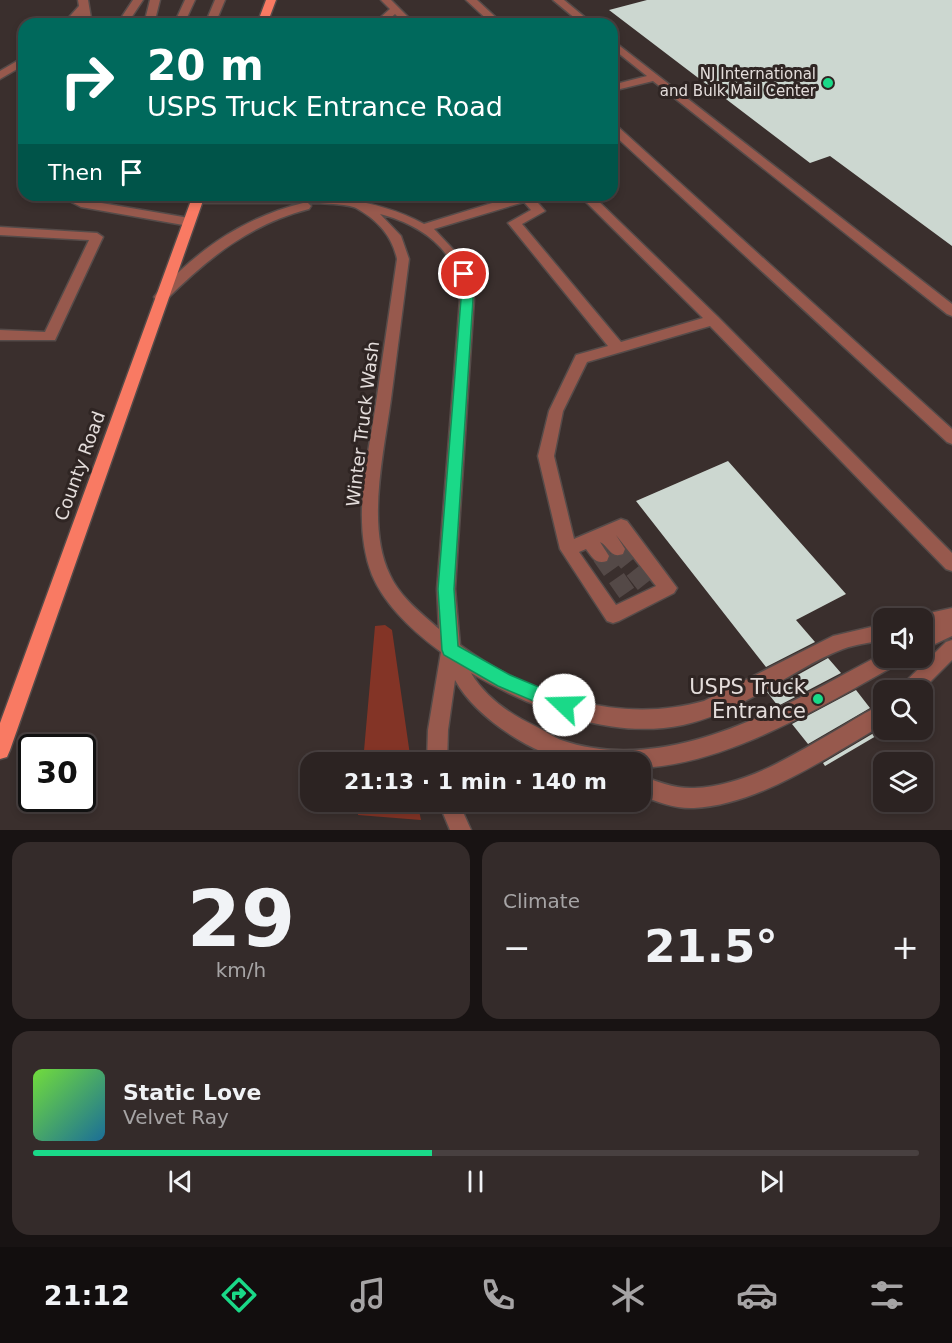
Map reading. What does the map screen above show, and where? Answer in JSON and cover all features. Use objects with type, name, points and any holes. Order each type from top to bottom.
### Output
[{"type":"main road","points":[[264,18],[271,0]]},
{"type":"main road","name":"County Road","points":[[0,750],[197,201]]},
{"type":"street","points":[[126,18],[138,0]]},
{"type":"street","points":[[150,18],[155,0]]},
{"type":"street","points":[[182,18],[190,0]]},
{"type":"street","points":[[212,18],[220,0]]},
{"type":"street","points":[[386,0],[404,18]]},
{"type":"street","points":[[471,0],[491,18]]},
{"type":"street","points":[[558,0],[580,18]]},
{"type":"street","points":[[73,18],[84,4]]},
{"type":"street","points":[[385,18],[395,9]]},
{"type":"street","points":[[618,48],[952,311]]},
{"type":"street","points":[[0,76],[18,64]]},
{"type":"street","points":[[618,86],[655,77]]},
{"type":"street","points":[[618,132],[952,438]]},
{"type":"street","points":[[77,201],[189,222]]},
{"type":"street","points":[[161,297],[217,244],[246,226],[313,201]]},
{"type":"street","points":[[336,201],[384,210],[423,228],[438,239],[459,262],[466,287],[446,589],[450,650],[438,730],[437,752]]},
{"type":"street","points":[[423,228],[509,201]]},
{"type":"street","points":[[530,201],[540,211],[514,223],[618,348]]},
{"type":"street","points":[[591,201],[713,320],[952,564]]},
{"type":"street","name":"Winter Truck Wash","points":[[346,203],[370,213],[392,230],[401,246],[403,259],[371,490],[370,520],[373,550],[382,577],[399,602],[450,650]]},
{"type":"street","points":[[0,231],[97,237],[50,338],[0,335]]},
{"type":"street","points":[[568,549],[621,526],[668,588],[650,591],[632,600],[613,615],[568,549],[546,456],[556,411],[581,359],[713,320]]},
{"type":"street","points":[[605,533],[617,549]]},
{"type":"street","points":[[589,540],[601,556]]},
{"type":"street","points":[[933,619],[952,615]]},
{"type":"street","points":[[933,636],[952,627]]},
{"type":"street","points":[[450,650],[504,680],[576,710],[625,719],[654,720],[715,706],[840,642],[873,634]]},
{"type":"street","points":[[920,680],[952,648]]},
{"type":"street","points":[[450,650],[458,672],[489,709],[516,728],[571,752]]},
{"type":"street","points":[[651,757],[697,751],[752,731],[873,668]]},
{"type":"street","points":[[651,788],[675,796],[696,798],[724,794],[760,780],[873,719]]},
{"type":"street","points":[[453,812],[461,830]]},
{"type":"shaded area","points":[[385,625],[392,630],[410,752],[364,752],[375,626]]},
{"type":"shaded area","points":[[358,812],[419,812],[421,820],[358,815]]},
{"type":"building","name":"NJ International and Bulk Mail Center","points":[[647,0],[952,0],[952,246],[830,156],[810,163],[609,10]]},
{"type":"building","points":[[728,461],[846,594],[796,620],[815,642],[766,667],[636,501]]},
{"type":"building","points":[[828,658],[841,673],[778,706],[767,692]]},
{"type":"building","points":[[856,690],[870,708],[808,744],[792,724]]},
{"type":"building","points":[[873,733],[873,738],[825,766],[823,763]]},
{"type":"tunnel","points":[[617,549],[647,587]]},
{"type":"tunnel","points":[[601,556],[629,596]]},
{"type":"place","name":"NJ International and Bulk Mail Center","points":[[828,83]]},
{"type":"place","name":"USPS Truck Entrance","points":[[818,699]]},
{"type":"route","points":[[464,274],[467,299],[446,589],[450,650],[528,692],[564,705]]}]
